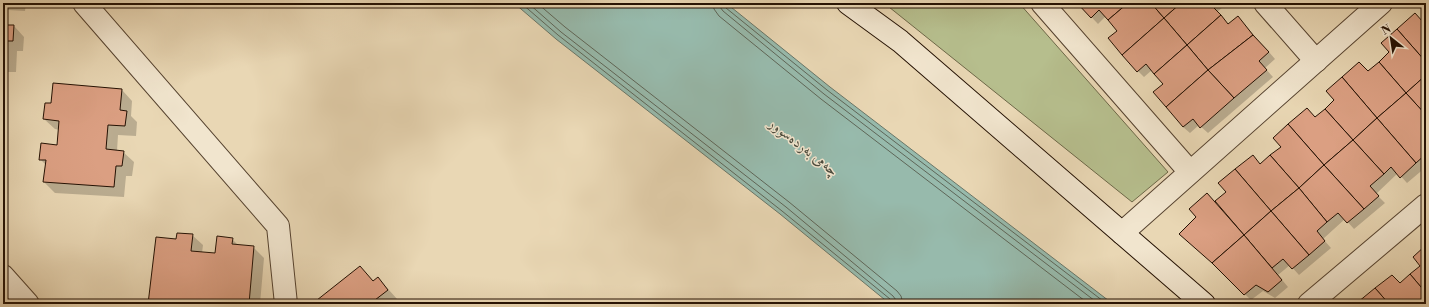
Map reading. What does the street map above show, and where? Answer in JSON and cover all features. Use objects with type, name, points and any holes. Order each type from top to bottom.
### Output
[{"type":"street","points":[[84,3],[278,226],[286,304]]},
{"type":"street","points":[[848,3],[900,41],[1204,304]]},
{"type":"street","points":[[1042,3],[1190,172]]},
{"type":"street","points":[[1265,3],[1316,61]]},
{"type":"street","points":[[1122,233],[1381,3]]},
{"type":"street","points":[[1309,304],[1426,205]]},
{"type":"street","points":[[3,276],[28,304]]},
{"type":"green space","points":[[884,3],[1019,3],[1168,172],[1132,202]]},
{"type":"water","name":"چەمی بەردەسوور","points":[[514,3],[726,3],[830,87],[1113,304],[890,304],[780,214],[556,39]]},
{"type":"building","points":[[1077,3],[1128,3],[1108,20],[1099,10],[1091,18]]},
{"type":"building","points":[[1128,3],[1151,3],[1164,18],[1122,55],[1108,38],[1117,31],[1108,20]]},
{"type":"building","points":[[1151,3],[1181,3],[1164,18]]},
{"type":"building","points":[[1181,3],[1214,3],[1211,5],[1221,15],[1187,45],[1164,18]]},
{"type":"building","points":[[1415,13],[1423,22],[1426,20],[1426,62],[1397,29]]},
{"type":"building","points":[[1221,15],[1228,24],[1238,16],[1253,35],[1208,70],[1187,45]]},
{"type":"building","points":[[1164,18],[1187,45],[1154,74],[1146,64],[1137,72],[1122,55]]},
{"type":"building","points":[[3,25],[14,25],[13,41],[7,41],[5,62],[3,62]]},
{"type":"building","points":[[1397,29],[1426,62],[1426,75],[1406,93],[1379,62],[1389,52],[1381,43]]},
{"type":"building","points":[[1253,35],[1269,52],[1259,61],[1267,70],[1234,98],[1208,70]]},
{"type":"building","points":[[1187,45],[1208,70],[1166,107],[1153,92],[1163,84],[1154,74]]},
{"type":"building","points":[[1359,62],[1368,71],[1379,62],[1406,93],[1377,118],[1342,77]]},
{"type":"building","points":[[1208,70],[1234,98],[1200,128],[1193,119],[1183,127],[1166,107]]},
{"type":"building","points":[[1426,75],[1426,115],[1406,93]]},
{"type":"building","points":[[1342,77],[1377,118],[1353,140],[1325,109],[1334,100],[1326,91]]},
{"type":"building","points":[[53,83],[122,89],[120,110],[127,111],[125,126],[108,125],[106,149],[124,151],[122,166],[116,166],[114,187],[43,182],[46,160],[39,160],[41,143],[57,145],[59,121],[43,119],[45,103],[51,103]]},
{"type":"building","points":[[1406,93],[1426,115],[1426,137],[1424,139],[1426,142],[1426,154],[1416,163],[1377,118]]},
{"type":"building","points":[[1307,108],[1315,117],[1325,109],[1353,140],[1324,165],[1288,124]]},
{"type":"building","points":[[1377,118],[1416,163],[1400,178],[1391,167],[1384,174],[1353,140]]},
{"type":"building","points":[[1288,124],[1324,165],[1299,188],[1270,155],[1281,147],[1273,138]]},
{"type":"building","points":[[1353,140],[1384,174],[1370,186],[1379,196],[1364,209],[1324,165]]},
{"type":"building","points":[[1253,155],[1260,164],[1270,155],[1299,188],[1271,211],[1235,169]]},
{"type":"building","points":[[1324,165],[1364,209],[1347,223],[1338,213],[1327,222],[1299,188]]},
{"type":"building","points":[[1235,169],[1271,211],[1244,235],[1215,201],[1226,192],[1218,183]]},
{"type":"building","points":[[1299,188],[1327,222],[1317,231],[1325,241],[1309,255],[1271,211]]},
{"type":"building","points":[[1207,193],[1244,235],[1212,263],[1179,234],[1196,217],[1189,209]]},
{"type":"building","points":[[1271,211],[1309,255],[1292,269],[1283,259],[1272,268],[1244,235]]},
{"type":"building","points":[[177,233],[193,234],[191,251],[215,253],[217,236],[233,238],[232,244],[254,246],[249,304],[210,304],[210,302],[186,300],[185,304],[148,304],[156,237],[176,239]]},
{"type":"building","points":[[1244,235],[1282,280],[1268,292],[1256,285],[1244,295],[1212,263]]},
{"type":"building","points":[[1426,245],[1426,293],[1410,274],[1420,266],[1413,257]]},
{"type":"building","points":[[360,266],[373,281],[378,277],[388,290],[375,300],[378,304],[312,304]]},
{"type":"building","points":[[1410,274],[1426,293],[1426,304],[1389,304],[1375,288],[1392,275],[1400,283]]},
{"type":"building","points":[[1375,288],[1389,304],[1360,304],[1358,302]]}]
